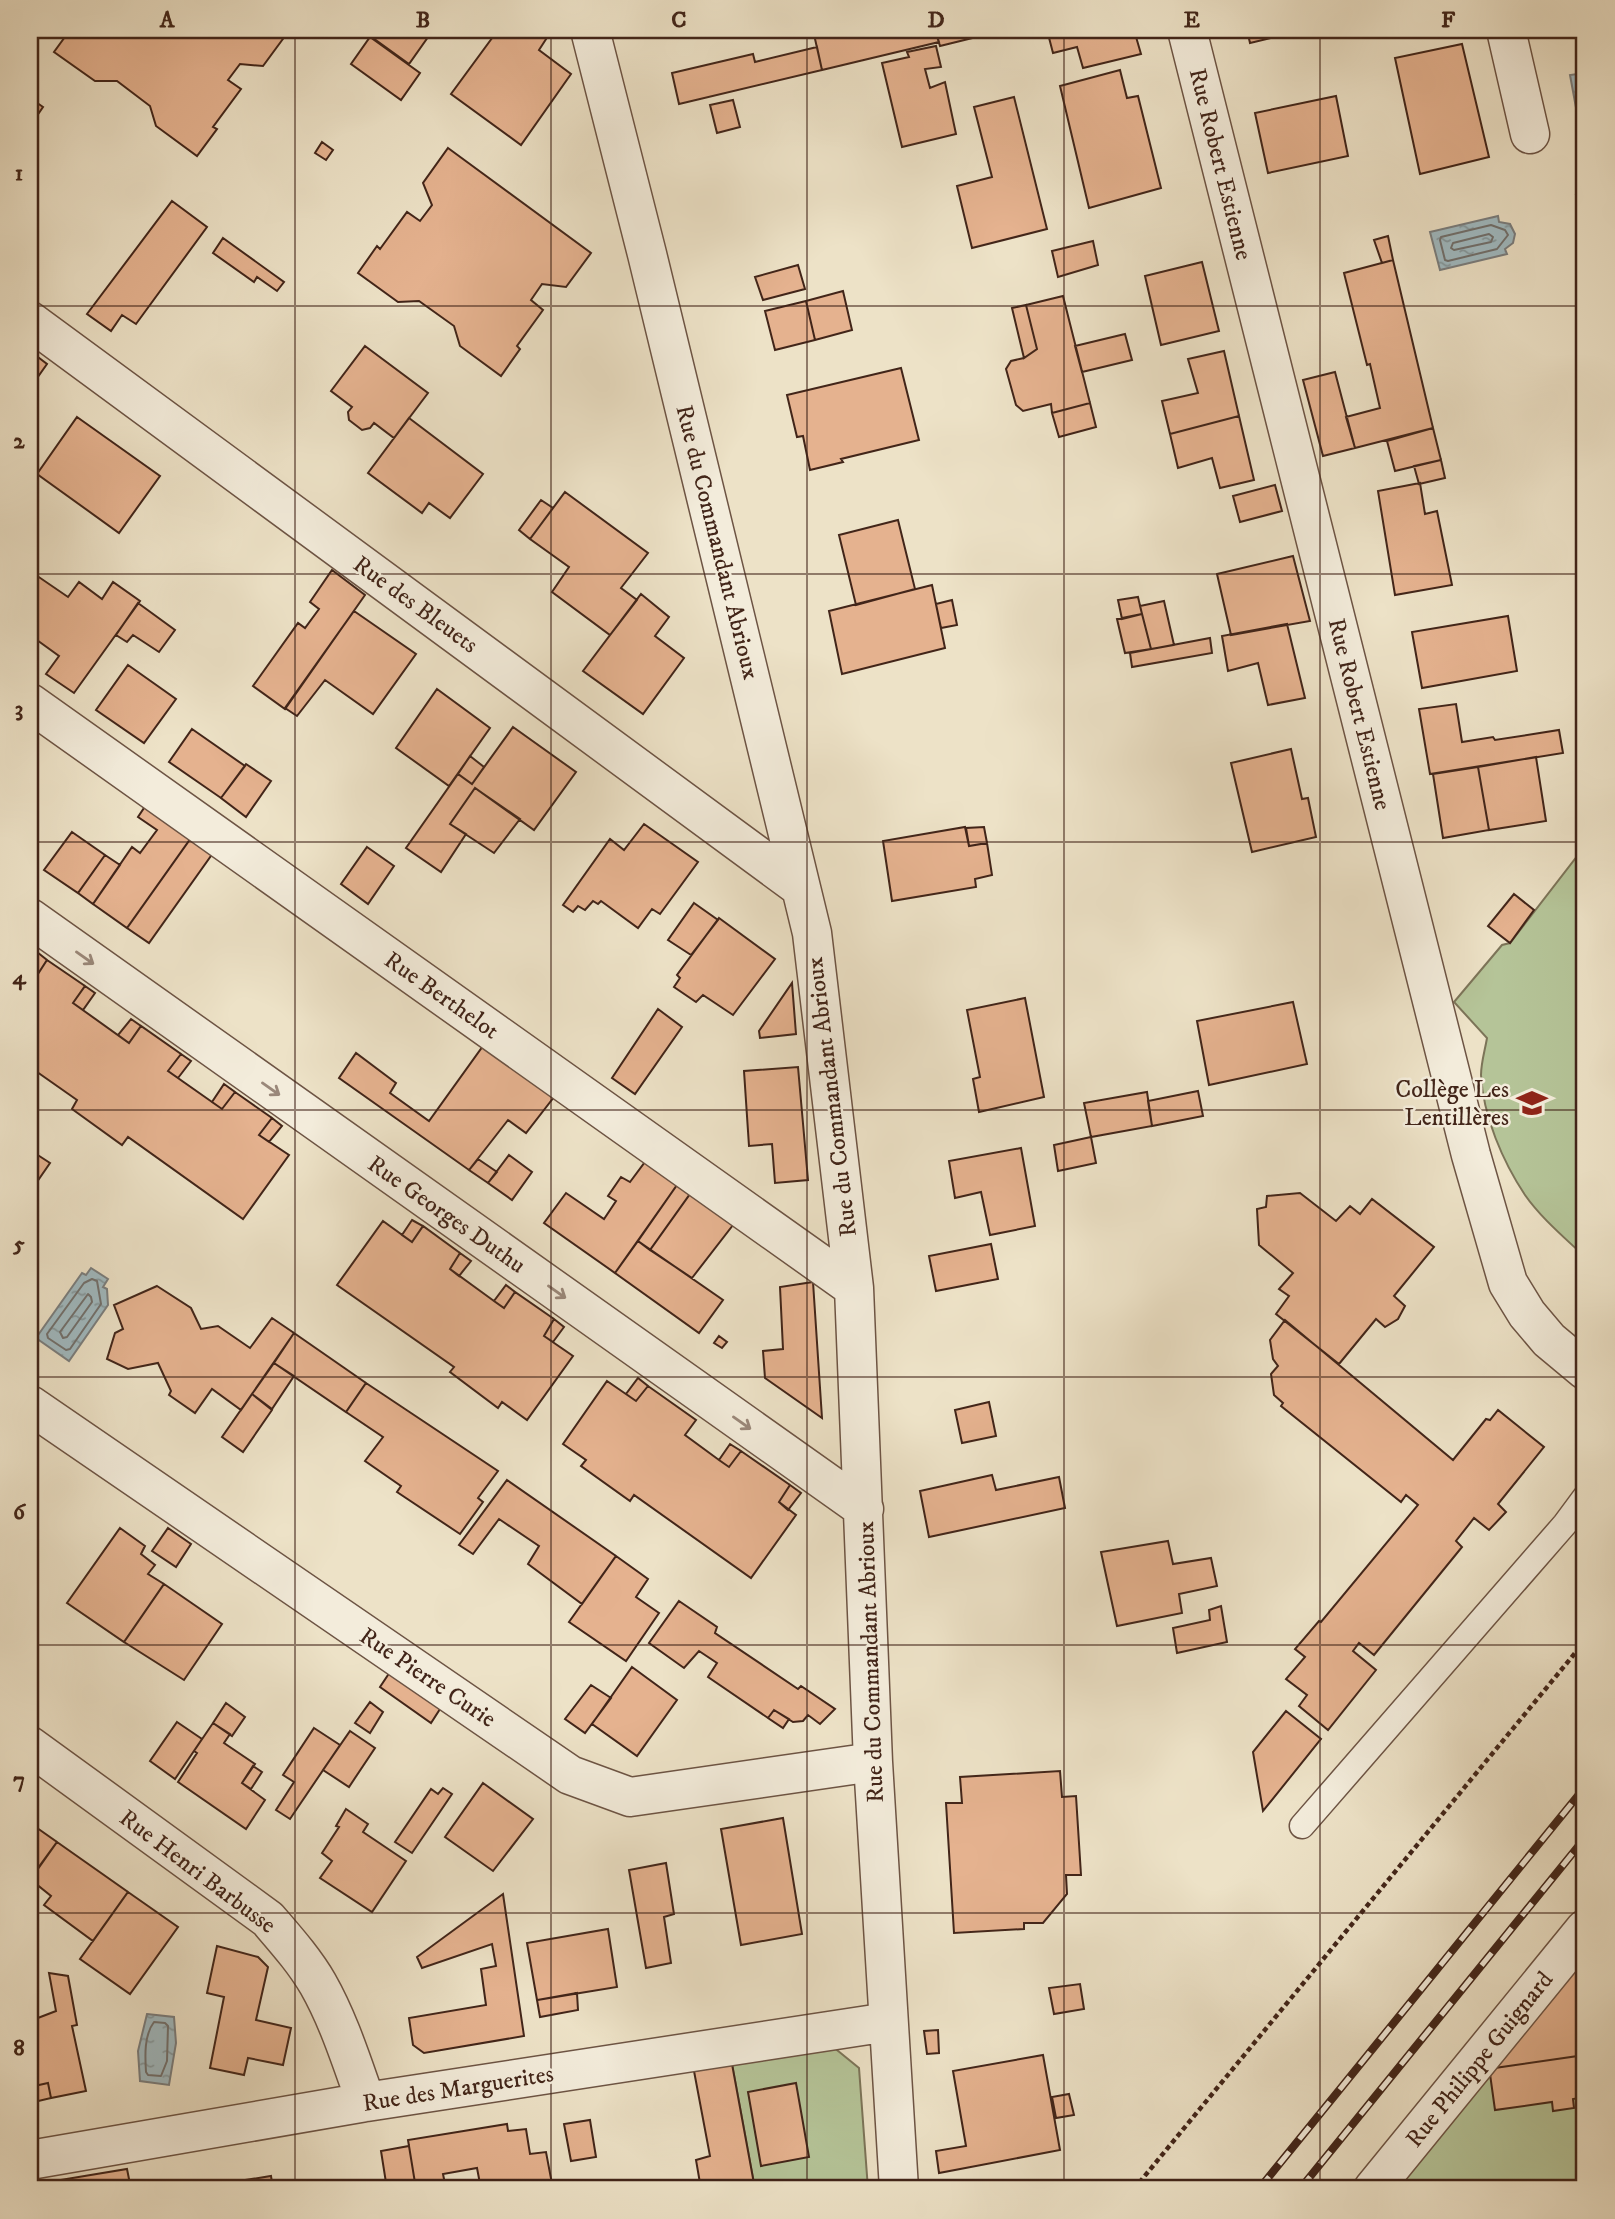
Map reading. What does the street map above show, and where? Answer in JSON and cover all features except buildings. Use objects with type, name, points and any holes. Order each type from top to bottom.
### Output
[{"type":"street","name":"Rue du Commandant Abrioux","points":[[590,30],[812,933],[854,1288],[873,1762],[899,2189]]},
{"type":"street","name":"Rue Robert Estienne","points":[[1187,30],[1464,1128],[1498,1252],[1508,1283],[1527,1314],[1549,1340],[1585,1370]]},
{"type":"street","points":[[1506,30],[1531,134]]},
{"type":"street","name":"Rue des Bleuets","points":[[30,321],[802,888]]},
{"type":"street","name":"Rue Berthelot","points":[[30,702],[854,1288]]},
{"type":"street","name":"Rue Georges Duthu","points":[[30,918],[864,1509]]},
{"type":"street","name":"Rue Pierre Curie","points":[[30,1405],[570,1775],[630,1797],[873,1762]]},
{"type":"street","name":"Rue Henri Barbusse","points":[[30,1746],[268,1919],[297,1953],[319,1985],[339,2028],[366,2102]]},
{"type":"street","name":"Rue Philippe Guignard","points":[[1373,2189],[1585,1929]]},
{"type":"street","name":"Rue des Marguerites","points":[[30,2160],[366,2102],[888,2022]]},
{"type":"lane","points":[[1302,1826],[1565,1524],[1585,1497]]},
{"type":"path","points":[[1133,2189],[1585,1641]]},
{"type":"green space","name":"Collège Les Lentillères","points":[[1585,846],[1585,1257],[1538,1212],[1509,1168],[1490,1122],[1483,1091],[1481,1070],[1487,1038],[1454,1002],[1502,945],[1510,943]]},
{"type":"green space","points":[[1585,1957],[1585,2189],[1397,2189]]},
{"type":"green space","points":[[832,2046],[859,2068],[868,2189],[755,2189],[732,2064]]},
{"type":"water","points":[[1585,73],[1585,151],[1584,151],[1570,75]]},
{"type":"water","points":[[1498,216],[1499,222],[1510,224],[1515,234],[1513,243],[1505,249],[1507,254],[1440,270],[1430,232]]},
{"type":"water","points":[[91,1268],[108,1279],[103,1287],[107,1289],[108,1305],[69,1361],[36,1338],[82,1273],[86,1275]]},
{"type":"water","points":[[147,2014],[174,2017],[176,2043],[169,2085],[140,2081],[138,2051]]},
{"type":"railway","points":[[1259,2189],[1585,1787]]},
{"type":"railway","points":[[1300,2189],[1585,1838]]},
{"type":"place","name":"Collège Les Lentillères","points":[[1532,1103]]}]
